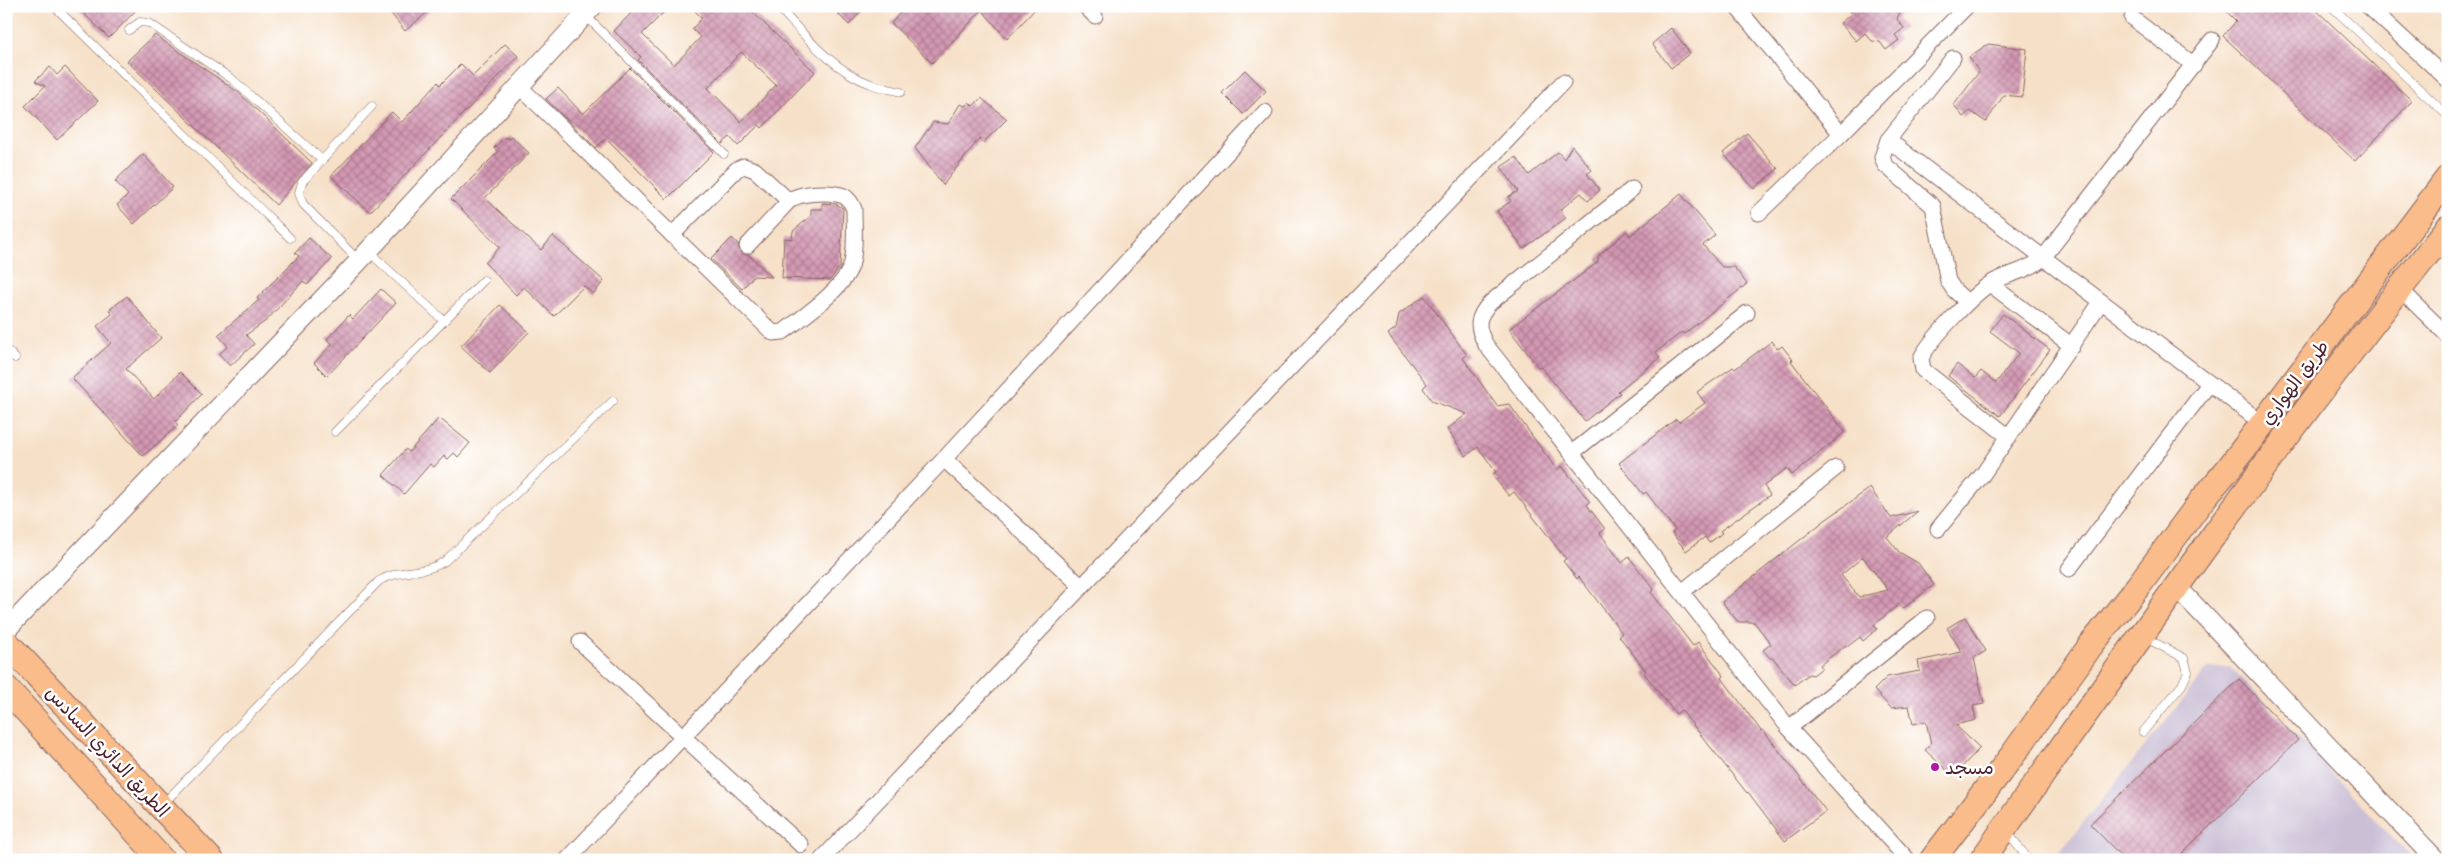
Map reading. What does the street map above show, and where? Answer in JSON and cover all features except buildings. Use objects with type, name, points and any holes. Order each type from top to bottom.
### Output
[{"type":"highway","name":"طريق الهواري","points":[[1932,860],[2012,756],[2091,645],[2139,585],[2448,178]]},
{"type":"highway","name":"طريق الهواري","points":[[1982,860],[2175,586],[2399,288],[2448,228]]},
{"type":"highway","name":"الطريق الدائري السادس","points":[[6,642],[211,860]]},
{"type":"highway","name":"الطريق الدائري السادس","points":[[6,688],[162,860]]},
{"type":"street","points":[[1736,6],[1841,134]]},
{"type":"street","points":[[1758,213],[1841,134],[1967,6]]},
{"type":"street","points":[[2368,6],[2448,80]]},
{"type":"street","points":[[6,630],[363,256],[589,11]]},
{"type":"street","points":[[2132,18],[2194,65]]},
{"type":"street","points":[[2008,437],[1921,366],[1923,354],[1967,302],[1990,284],[2034,265],[2043,258],[2212,40]]},
{"type":"street","points":[[1953,58],[1888,140],[1882,153],[1882,161],[1933,206],[1948,281],[1954,290],[1967,302]]},
{"type":"street","points":[[821,860],[1563,82]]},
{"type":"street","points":[[519,86],[772,333],[783,332],[843,280],[850,269],[853,253],[854,209],[847,198],[838,195],[802,194],[789,201],[747,246]]},
{"type":"street","points":[[567,860],[944,459],[1265,112]]},
{"type":"street","points":[[1888,140],[2262,424]]},
{"type":"street","points":[[672,235],[737,169],[744,166],[755,170],[789,201]]},
{"type":"street","points":[[1632,189],[1490,302],[1482,310],[1477,321],[1479,333],[1486,345],[1789,728],[1908,860]]},
{"type":"street","points":[[1990,284],[2072,346]]},
{"type":"street","points":[[2399,288],[2448,336]]},
{"type":"street","points":[[1938,529],[1972,487],[2102,302]]},
{"type":"street","points":[[1572,453],[1747,313]]},
{"type":"street","points":[[2068,569],[2209,384]]},
{"type":"street","points":[[944,459],[1082,587]]},
{"type":"street","points":[[1682,592],[1836,468]]},
{"type":"street","points":[[2175,586],[2436,860]]},
{"type":"street","points":[[1789,728],[1927,618]]},
{"type":"street","points":[[580,642],[800,845]]},
{"type":"lane","points":[[54,6],[290,238]]},
{"type":"lane","points":[[777,6],[832,62],[852,76],[872,85],[901,92]]},
{"type":"lane","points":[[2331,6],[2448,116]]},
{"type":"lane","points":[[589,11],[724,154]]},
{"type":"lane","points":[[129,30],[140,22],[149,23],[248,92],[322,160]]},
{"type":"lane","points":[[372,106],[302,182],[298,193],[300,199],[363,256],[444,321]]},
{"type":"lane","points":[[335,432],[484,280]]},
{"type":"lane","points":[[6,349],[15,358]]},
{"type":"lane","points":[[160,807],[379,580],[398,572],[427,570],[445,561],[613,400]]},
{"type":"lane","points":[[2140,635],[2184,658],[2188,672],[2182,685],[2143,732]]},
{"type":"lane","points":[[2004,829],[2029,860]]},
{"type":"shaded area","points":[[2231,667],[2414,860],[2053,860],[2208,668]]},
{"type":"place","name":"مسجد","points":[[1935,767]]}]
